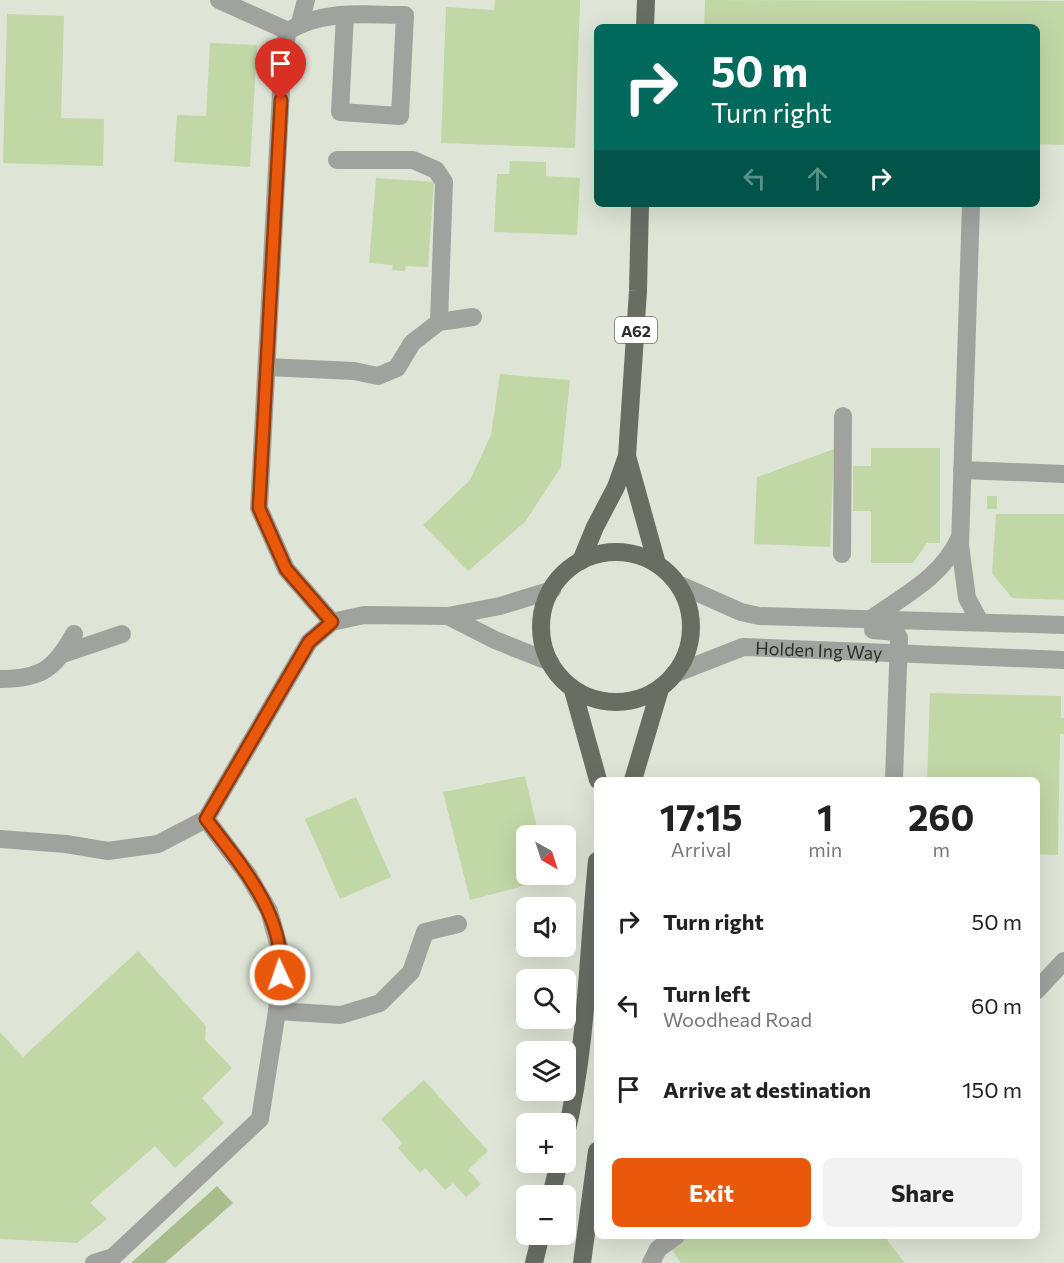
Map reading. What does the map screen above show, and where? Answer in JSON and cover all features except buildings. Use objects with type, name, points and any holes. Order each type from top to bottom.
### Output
[{"type":"main road","points":[[645,24],[646,0]]},
{"type":"main road","name":"A62","points":[[581,561],[595,526],[616,487],[627,456],[638,291],[640,207]]},
{"type":"main road","name":"A62","points":[[627,456],[657,564]]},
{"type":"main road","name":"A62","points":[[573,690],[609,703],[630,702],[660,689],[674,674],[688,652],[692,628],[688,604],[678,584],[657,564],[638,555],[619,552],[596,555],[581,561],[559,578],[542,614],[541,630],[550,662],[573,690],[597,777]]},
{"type":"main road","name":"A62","points":[[634,777],[660,689]]},
{"type":"main road","points":[[569,1113],[576,1072],[594,891]]},
{"type":"main road","points":[[582,1263],[594,1173]]},
{"type":"main road","points":[[534,1263],[538,1245]]},
{"type":"street","points":[[219,0],[301,24],[345,15],[405,15],[400,116],[340,112],[345,15]]},
{"type":"street","points":[[306,0],[301,24],[283,53],[259,508],[286,569],[332,622]]},
{"type":"street","points":[[337,160],[413,160],[436,170],[444,183],[439,322]]},
{"type":"street","points":[[971,207],[960,540],[967,598],[980,622]]},
{"type":"street","points":[[267,367],[354,371],[378,376],[397,368],[412,343],[439,322],[473,317]]},
{"type":"street","points":[[842,554],[843,416]]},
{"type":"street","points":[[962,470],[1064,474]]},
{"type":"street","points":[[871,619],[940,569],[952,555],[960,540]]},
{"type":"street","name":"Holden Ing Way","points":[[678,584],[741,612],[759,616],[1064,625]]},
{"type":"street","points":[[0,838],[66,844],[108,851],[158,844],[206,819],[309,642],[332,622],[364,615],[448,616],[500,606],[552,590]]},
{"type":"street","points":[[448,616],[495,640],[550,662]]},
{"type":"street","name":"Holden Ing Way","points":[[848,619],[864,630],[896,632],[899,638],[897,655]]},
{"type":"street","points":[[0,679],[30,678],[51,667],[63,654],[74,634]]},
{"type":"street","points":[[63,654],[122,634]]},
{"type":"street","name":"Holden Ing Way","points":[[674,674],[743,647],[1064,660]]},
{"type":"street","points":[[894,777],[897,655]]},
{"type":"street","points":[[94,1263],[113,1257],[260,1119],[278,1011],[282,957],[269,911],[248,875],[206,819]]},
{"type":"street","points":[[278,1011],[341,1015],[380,1003],[411,972],[426,932],[458,924]]},
{"type":"street","points":[[1040,987],[1064,961]]},
{"type":"street","points":[[651,1263],[658,1249],[672,1239]]},
{"type":"green space","points":[[217,1186],[233,1203],[165,1263],[131,1263]]},
{"type":"route","points":[[280,975],[282,957],[269,911],[248,875],[206,819],[309,642],[332,622],[286,569],[259,508],[281,100]]}]
